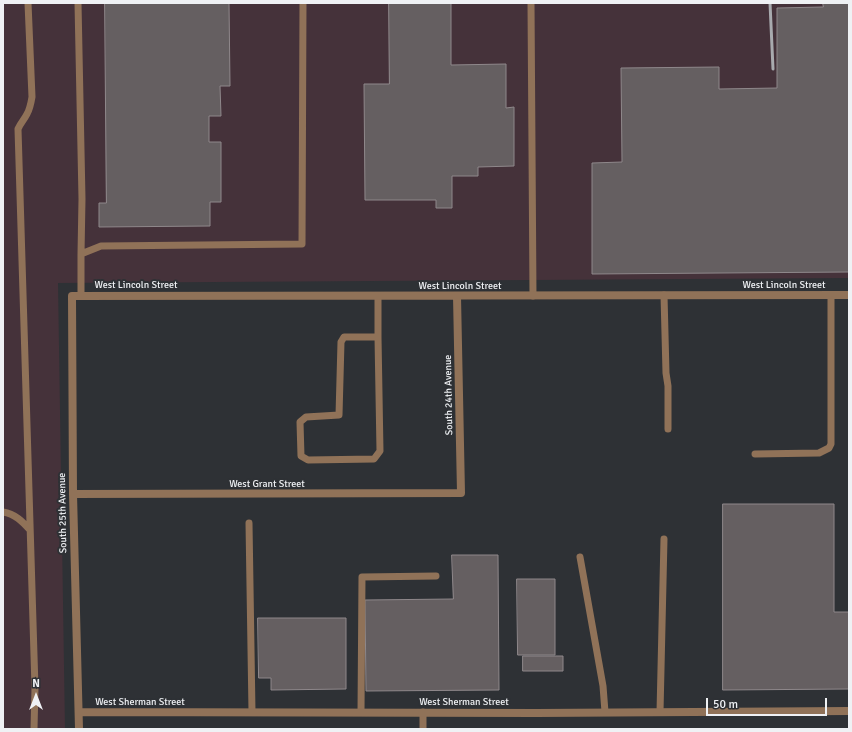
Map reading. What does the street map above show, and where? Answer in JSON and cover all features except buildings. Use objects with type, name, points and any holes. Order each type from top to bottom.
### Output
[{"type":"street","name":"West Lincoln Street","points":[[72,296],[849,295]]},
{"type":"street","name":"South 25th Avenue","points":[[72,296],[73,494],[79,729]]},
{"type":"street","name":"South 24th Avenue","points":[[457,296],[462,493]]},
{"type":"street","name":"West Grant Street","points":[[73,494],[462,493]]},
{"type":"street","name":"West Sherman Street","points":[[79,712],[849,711]]},
{"type":"lane","points":[[28,3],[32,98],[27,115],[21,120],[18,129],[35,688],[34,729]]},
{"type":"lane","points":[[78,3],[82,199],[81,295]]},
{"type":"lane","points":[[81,254],[102,246],[114,245],[302,244],[303,3]]},
{"type":"lane","points":[[531,3],[533,296]]},
{"type":"lane","points":[[664,295],[666,373],[668,386],[668,429]]},
{"type":"lane","points":[[755,454],[818,453],[829,448],[831,444],[831,295]]},
{"type":"lane","points":[[378,296],[380,451],[374,459],[308,460],[301,456],[300,422],[306,417],[339,415],[341,342],[344,337],[378,337]]},
{"type":"lane","points":[[3,512],[9,513],[18,518],[30,530]]},
{"type":"lane","points":[[249,523],[252,712]]},
{"type":"lane","points":[[660,712],[664,539]]},
{"type":"lane","points":[[580,557],[603,686],[605,712]]},
{"type":"lane","points":[[361,712],[362,577],[436,576]]},
{"type":"lane","points":[[423,712],[423,729]]},
{"type":"shaded area","points":[[3,3],[849,3],[849,278],[58,283],[65,729],[3,729]]},
{"type":"railway","points":[[770,3],[773,69]]}]
